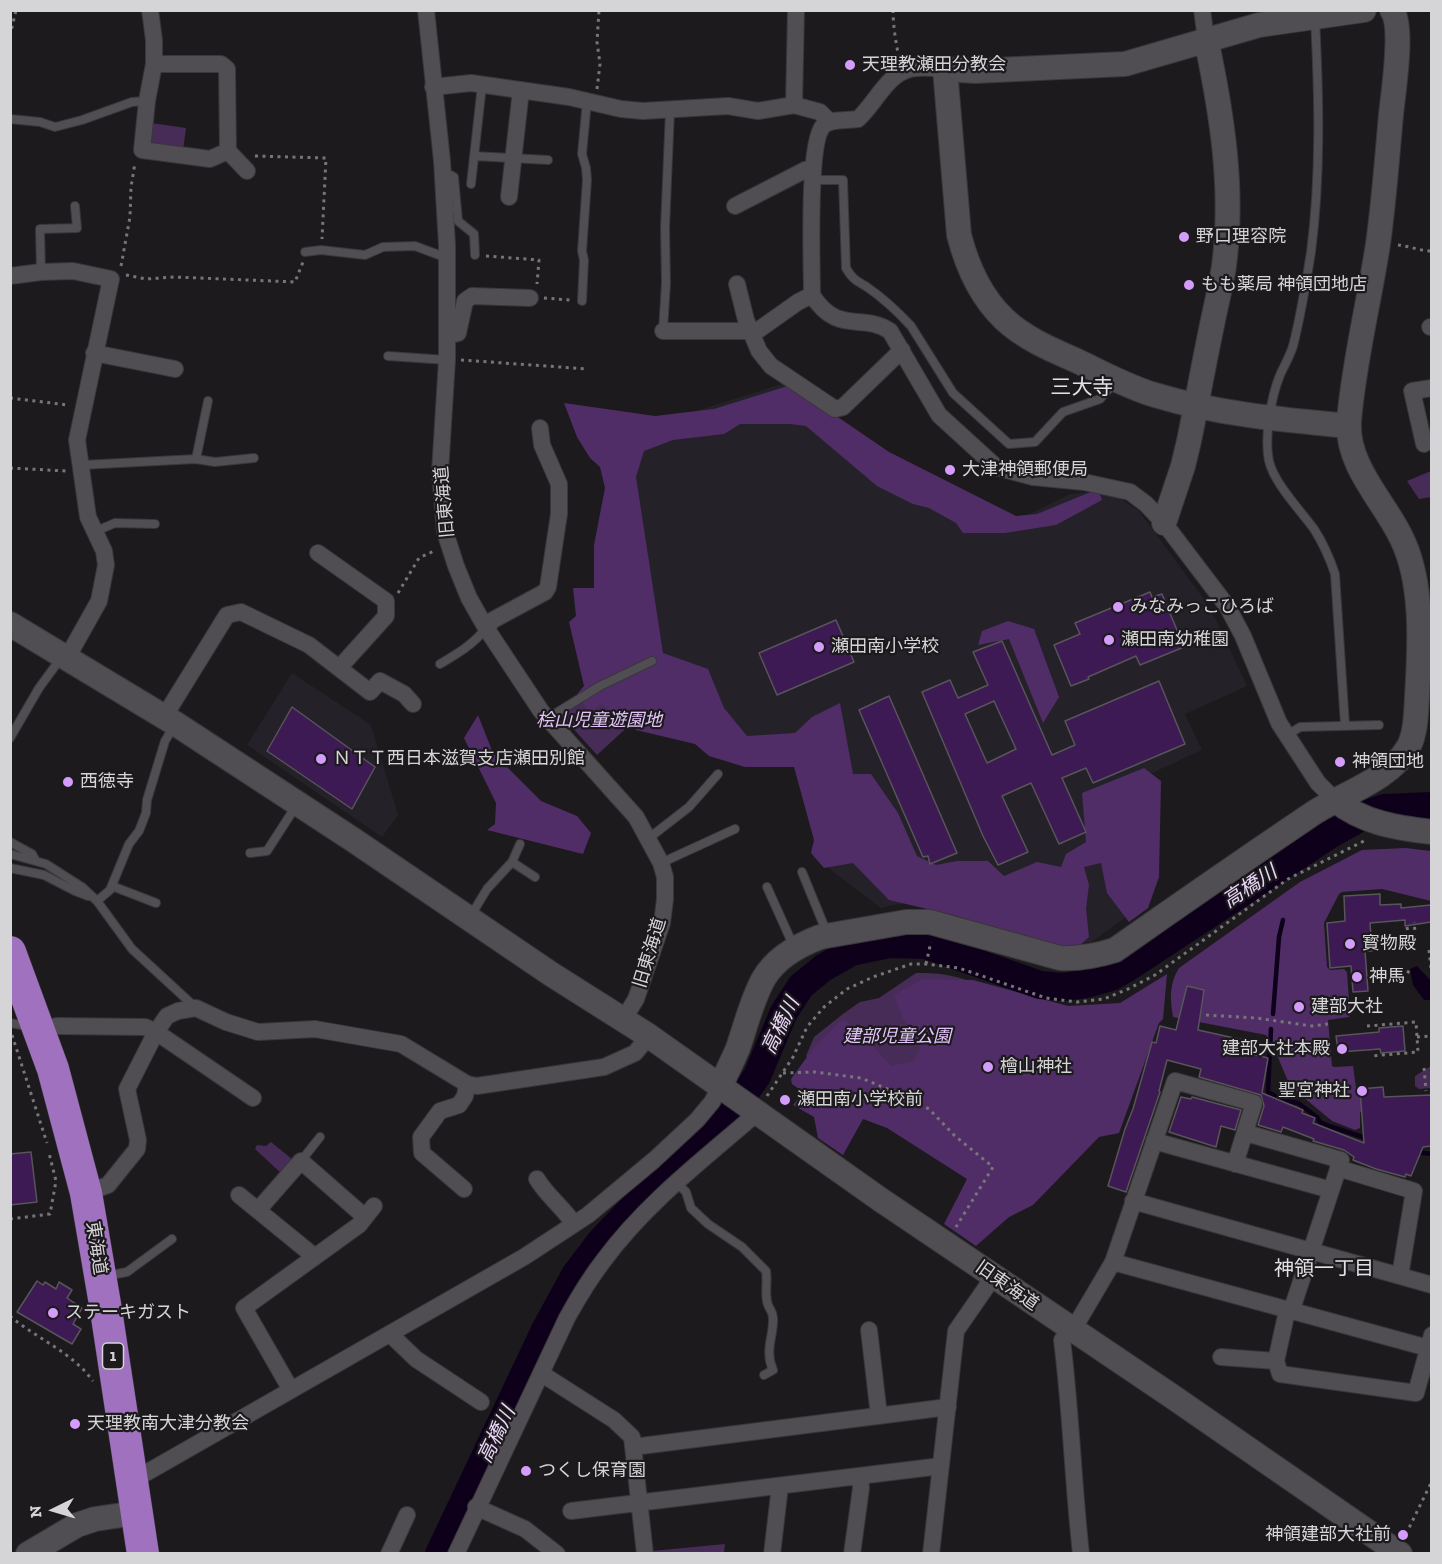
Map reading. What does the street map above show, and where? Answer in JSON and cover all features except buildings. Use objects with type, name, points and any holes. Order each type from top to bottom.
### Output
[{"type":"highway","name":"東海道","points":[[10,952],[53,1070],[86,1193],[143,1554]]},
{"type":"street","points":[[150,10],[154,64],[147,101],[142,150],[210,159],[230,154]]},
{"type":"street","name":"旧東海道","points":[[426,10],[442,171],[447,258],[447,360],[440,472],[445,532],[470,598],[486,628],[548,718],[629,809],[649,838],[661,862],[665,877],[662,923],[636,999],[623,1020],[946,1244],[1398,1552]]},
{"type":"street","points":[[794,105],[796,10]]},
{"type":"street","points":[[1164,523],[1184,466],[1224,266],[1227,175],[1224,137],[1202,10]]},
{"type":"street","points":[[1364,10],[1259,24],[1125,64],[984,71],[916,68],[905,70],[886,84],[858,119],[829,121],[821,128],[812,175],[812,295],[820,308],[831,316],[852,323],[882,326],[890,331],[939,415],[996,467],[1033,477],[1084,482],[1130,492],[1146,504],[1164,523],[1227,606],[1243,636],[1279,723],[1318,783],[1354,815],[1384,824],[1431,832]]},
{"type":"street","points":[[131,1479],[142,1475],[524,1257],[574,1224],[654,1160],[688,1128],[723,1089],[765,977],[778,962],[807,942],[906,922],[930,922],[1060,958],[1094,957],[1115,950],[1310,814],[1339,804],[1401,759],[1411,742],[1425,687],[1414,581],[1402,538],[1353,453],[1349,426],[1352,391],[1378,241],[1396,67],[1396,16],[1392,10]]},
{"type":"street","points":[[154,64],[221,64],[227,69],[230,154],[247,171]]},
{"type":"street","points":[[945,69],[959,235],[965,260],[975,280],[1004,319],[1022,334],[1044,346],[1153,394],[1270,419],[1349,426]]},
{"type":"street","points":[[432,87],[459,84],[482,85],[643,111],[728,106],[758,111],[794,105],[820,112],[829,121]]},
{"type":"street","points":[[509,197],[521,90]]},
{"type":"street","points":[[735,206],[805,170],[812,175]]},
{"type":"street","points":[[10,276],[40,272],[73,272],[111,279],[77,440],[85,500],[94,532],[104,551],[106,565],[99,601],[65,657]]},
{"type":"street","points":[[737,284],[746,320],[759,351],[771,366],[835,409],[843,407],[902,350]]},
{"type":"street","points":[[663,331],[757,331],[798,302],[812,295]]},
{"type":"street","points":[[447,336],[458,333],[465,301],[472,296],[533,298]]},
{"type":"street","points":[[94,353],[175,369]]},
{"type":"street","points":[[1424,444],[1412,391],[1431,388]]},
{"type":"street","points":[[486,628],[493,620],[545,592],[548,587],[559,514],[559,484],[542,445],[540,428]]},
{"type":"street","points":[[318,553],[386,601],[386,616],[340,667]]},
{"type":"street","points":[[170,721],[227,615],[241,612],[309,645],[370,692],[380,681],[404,694],[413,704]]},
{"type":"street","points":[[10,624],[170,721],[623,1020]]},
{"type":"street","points":[[86,1193],[108,1185],[137,1149],[138,1140],[127,1089],[156,1032],[167,1016],[178,1011],[196,1008],[247,1030],[258,1032],[315,1029],[401,1044],[467,1084],[477,1086],[604,1067],[635,1053],[649,1036]]},
{"type":"street","points":[[56,1026],[145,1027],[156,1032],[253,1098]]},
{"type":"street","points":[[1081,1554],[1062,1340],[1113,1262],[1175,1081],[1254,1103],[1235,1164]]},
{"type":"street","points":[[464,1189],[422,1153],[421,1137],[440,1111],[459,1105],[465,1096],[467,1084]]},
{"type":"street","points":[[456,1554],[567,1318],[586,1284],[604,1259],[646,1211],[753,1110]]},
{"type":"street","points":[[1113,1262],[1289,1311],[1430,1342],[1416,1393],[1280,1374],[1276,1361],[1289,1311],[1341,1160],[1246,1133]]},
{"type":"street","points":[[1154,1141],[1331,1190]]},
{"type":"street","points":[[258,1210],[302,1161],[370,1211],[359,1225],[244,1308],[291,1390]]},
{"type":"street","points":[[1338,1168],[1414,1191],[1400,1276]]},
{"type":"street","points":[[537,1179],[545,1194],[565,1211],[574,1224]]},
{"type":"street","points":[[239,1195],[315,1257]]},
{"type":"street","points":[[1133,1201],[1431,1285]]},
{"type":"street","points":[[931,1554],[956,1332],[994,1276]]},
{"type":"street","points":[[869,1330],[879,1416]]},
{"type":"street","points":[[390,1334],[416,1359],[481,1402]]},
{"type":"street","points":[[1221,1357],[1276,1361]]},
{"type":"street","points":[[542,1374],[614,1420],[632,1437],[645,1554]]},
{"type":"street","points":[[633,1447],[948,1407]]},
{"type":"street","points":[[571,1511],[941,1466]]},
{"type":"street","points":[[852,1554],[861,1488],[860,1476]]},
{"type":"street","points":[[772,1554],[780,1486]]},
{"type":"street","points":[[476,1508],[525,1529],[557,1554]]},
{"type":"street","points":[[28,1554],[77,1525],[95,1519],[136,1513]]},
{"type":"street","points":[[390,1554],[407,1515]]},
{"type":"lane","points":[[1314,17],[1318,164],[1311,250],[1300,316],[1292,349],[1279,377],[1267,444],[1269,462],[1283,488],[1316,532],[1335,574],[1345,725]]},
{"type":"lane","points":[[471,184],[482,85]]},
{"type":"lane","points":[[10,119],[40,122],[55,127],[132,102],[147,101]]},
{"type":"lane","points":[[582,301],[586,180],[586,168],[582,154],[590,102]]},
{"type":"lane","points":[[663,331],[670,110]]},
{"type":"lane","points":[[474,156],[548,160]]},
{"type":"lane","points":[[442,171],[454,177],[458,222],[474,234],[475,255]]},
{"type":"lane","points":[[812,175],[843,180],[846,268],[852,279],[903,317],[953,393],[1009,444],[1035,442],[1062,412],[1100,399],[1117,380]]},
{"type":"lane","points":[[40,272],[40,229],[76,228],[75,206]]},
{"type":"lane","points":[[305,252],[321,250],[365,255],[383,247],[415,246],[447,258]]},
{"type":"lane","points":[[388,356],[447,360]]},
{"type":"lane","points":[[196,459],[208,401]]},
{"type":"lane","points":[[82,468],[196,459],[215,462],[254,458]]},
{"type":"lane","points":[[94,532],[115,523],[155,524]]},
{"type":"lane","points":[[440,664],[459,653],[486,628]]},
{"type":"lane","points":[[10,738],[39,688],[65,657]]},
{"type":"lane","points":[[548,718],[600,686],[652,661]]},
{"type":"lane","points":[[95,899],[110,890],[129,844],[139,831],[146,813],[147,800],[170,721]]},
{"type":"lane","points":[[1286,736],[1300,727],[1379,725]]},
{"type":"lane","points":[[649,838],[689,807],[718,774]]},
{"type":"lane","points":[[250,853],[267,852],[298,804]]},
{"type":"lane","points":[[661,862],[735,829]]},
{"type":"lane","points":[[10,842],[32,854],[36,861]]},
{"type":"lane","points":[[469,918],[487,890],[512,862],[520,844]]},
{"type":"lane","points":[[10,854],[46,864],[82,887],[95,899],[132,949],[196,1008]]},
{"type":"lane","points":[[512,862],[535,877]]},
{"type":"lane","points":[[10,868],[44,875],[95,899]]},
{"type":"lane","points":[[802,873],[828,936]]},
{"type":"lane","points":[[112,886],[156,903]]},
{"type":"lane","points":[[767,887],[795,949]]},
{"type":"lane","points":[[10,1023],[21,1025]]},
{"type":"lane","points":[[302,1161],[320,1137]]},
{"type":"lane","points":[[677,1183],[686,1192],[691,1208],[708,1224],[742,1247],[766,1271],[768,1305],[773,1312],[774,1320],[769,1343],[770,1363],[773,1370],[764,1375]]},
{"type":"lane","points":[[101,1277],[127,1272],[172,1239]]},
{"type":"path","points":[[10,36],[16,10]]},
{"type":"path","points":[[590,102],[599,82],[600,64],[597,42],[599,10]]},
{"type":"path","points":[[893,10],[898,56],[905,70]]},
{"type":"path","points":[[142,150],[136,156],[131,187],[130,217],[118,273],[146,279],[176,277],[295,282],[305,252]]},
{"type":"path","points":[[230,154],[326,158],[321,250]]},
{"type":"path","points":[[1378,241],[1431,251]]},
{"type":"path","points":[[475,255],[539,260],[533,298],[582,301]]},
{"type":"path","points":[[447,360],[588,369]]},
{"type":"path","points":[[10,398],[83,406]]},
{"type":"path","points":[[10,468],[82,468]]},
{"type":"path","points":[[386,601],[395,598],[419,558],[448,544]]},
{"type":"path","points":[[1413,937],[1414,922]]},
{"type":"path","points":[[1407,927],[1408,932]]},
{"type":"path","points":[[927,962],[932,936]]},
{"type":"path","points":[[1429,950],[1431,977]]},
{"type":"path","points":[[1407,971],[1413,975]]},
{"type":"path","points":[[1206,1015],[1256,1018],[1312,1026],[1328,1024]]},
{"type":"path","points":[[1368,1026],[1416,1022],[1418,1052],[1370,1056]]},
{"type":"path","points":[[10,1032],[46,1142],[56,1181],[50,1214],[10,1219]]},
{"type":"path","points":[[1416,1037],[1431,1036]]},
{"type":"path","points":[[1424,1068],[1426,1091]]},
{"type":"path","points":[[783,1073],[815,1071],[861,1078],[909,1098],[929,1110],[955,1136],[993,1167],[946,1244]]},
{"type":"path","points":[[10,1316],[83,1367],[95,1384]]},
{"type":"path","points":[[1398,1552],[1431,1481]]},
{"type":"shaded area","name":"瀬田南小学校","points":[[782,384],[993,532],[1070,494],[1090,492],[1119,498],[1138,510],[1201,595],[1216,620],[1247,686],[1185,714],[1202,750],[1096,799],[1140,907],[1090,943],[1053,939],[929,903],[899,904],[881,908],[828,868],[803,760],[718,756],[606,582],[612,461],[664,421]]},
{"type":"shaded area","points":[[791,385],[889,452],[1016,516],[1037,514],[1098,489],[1102,500],[1056,525],[1005,533],[963,533],[956,523],[929,508],[913,504],[877,486],[806,426],[740,424],[724,434],[673,440],[644,451],[636,477],[663,653],[708,669],[724,708],[747,736],[795,733],[812,717],[840,703],[853,774],[871,774],[898,813],[917,856],[936,865],[957,861],[988,861],[1004,876],[1037,862],[1061,867],[1066,854],[1086,842],[1082,793],[1144,768],[1161,781],[1159,877],[1148,908],[1129,922],[1107,893],[1101,863],[1084,867],[1089,885],[1086,909],[1089,937],[1075,950],[1053,950],[957,916],[889,900],[853,863],[824,868],[811,853],[814,840],[794,767],[745,767],[709,756],[695,744],[636,730],[602,704],[589,712],[577,694],[584,686],[569,622],[576,616],[573,588],[594,588],[594,545],[605,488],[600,467],[590,458],[577,437],[564,403],[655,416],[714,409]]},
{"type":"shaded area","points":[[1008,621],[1034,629],[1059,697],[1043,723],[1009,639],[978,645],[982,631]]},
{"type":"shaded area","points":[[292,673],[371,725],[398,815],[382,837],[247,745]]},
{"type":"shaded area","points":[[478,715],[493,753],[541,801],[577,816],[591,833],[583,854],[487,830],[495,824],[496,803],[464,738]]},
{"type":"shaded area","points":[[1406,848],[1431,851],[1431,901],[1382,889],[1342,892],[1324,923],[1327,967],[1330,970],[1344,969],[1347,972],[1350,1015],[1328,1020],[1332,1066],[1353,1066],[1359,1097],[1379,1095],[1379,1110],[1360,1112],[1360,1128],[1355,1130],[1332,1121],[1290,1086],[1266,1035],[1173,1017],[1171,992],[1173,980],[1179,968],[1300,882],[1362,850]]},
{"type":"shaded area","points":[[1417,966],[1431,981],[1431,1000],[1424,1000],[1413,985],[1410,969]]},
{"type":"shaded area","points":[[1167,974],[1163,1019],[1159,1023],[1119,1133],[1099,1137],[1033,1205],[1009,1217],[976,1246],[944,1224],[967,1179],[887,1128],[863,1119],[843,1155],[818,1138],[814,1117],[793,1105],[799,1098],[799,1089],[792,1084],[791,1079],[815,1046],[843,1019],[859,1031],[891,1066],[914,1061],[923,1042],[903,1019],[894,995],[923,979],[973,980],[1068,1006],[1120,1003]]},
{"type":"green space","points":[[151,123],[186,128],[183,151],[152,147],[149,140]]},
{"type":"green space","points":[[1431,471],[1431,497],[1419,499],[1407,481]]},
{"type":"green space","name":"桧山児童遊園地","points":[[602,691],[634,721],[597,755],[561,715]]},
{"type":"green space","name":"建部児童公園","points":[[916,973],[944,974],[971,982],[921,1093],[816,1065],[806,1056],[814,1037],[843,1014],[860,1002],[879,998]]},
{"type":"green space","points":[[1431,1066],[1431,1088],[1419,1089],[1415,1086],[1415,1076]]},
{"type":"green space","points":[[271,1142],[293,1160],[282,1174],[255,1149],[257,1145],[266,1146]]},
{"type":"green space","points":[[725,1544],[724,1553],[652,1554],[652,1551]]},
{"type":"waterway","name":"高橋川","points":[[439,1554],[545,1330],[575,1275],[600,1242],[639,1201],[726,1120],[757,1076],[784,1012],[801,986],[823,968],[851,952],[889,944],[926,945],[1040,985],[1062,987],[1086,984],[1111,977],[1127,968],[1331,834],[1369,813],[1384,808],[1432,806]]},
{"type":"waterway","points":[[1273,1014],[1279,937],[1283,920]]},
{"type":"waterway","points":[[1271,1029],[1268,1092],[1282,1100],[1298,1103],[1317,1117],[1320,1122],[1369,1139]]},
{"type":"waterway","points":[[1415,1152],[1432,1154]]},
{"type":"place","name":"天理教瀬田分教会","points":[[850,65]]},
{"type":"place","name":"野口理容院","points":[[1184,237]]},
{"type":"place","name":"もも薬局 神領団地店","points":[[1189,285]]},
{"type":"place","name":"大津神領郵便局","points":[[950,470]]},
{"type":"place","name":"みなみっこひろば","points":[[1118,607]]},
{"type":"place","name":"瀬田南幼稚園","points":[[1109,640]]},
{"type":"place","name":"瀬田南小学校","points":[[819,647]]},
{"type":"place","name":"ＮＴＴ西日本滋賀支店瀬田別館","points":[[321,759]]},
{"type":"place","name":"神領団地","points":[[1340,762]]},
{"type":"place","name":"西徳寺","points":[[68,782]]},
{"type":"place","name":"寳物殿","points":[[1350,944]]},
{"type":"place","name":"神馬","points":[[1357,977]]},
{"type":"place","name":"建部大社","points":[[1299,1007]]},
{"type":"place","name":"建部大社本殿","points":[[1342,1049]]},
{"type":"place","name":"檜山神社","points":[[988,1067]]},
{"type":"place","name":"聖宮神社","points":[[1362,1091]]},
{"type":"place","name":"瀬田南小学校前","points":[[785,1100]]},
{"type":"place","name":"ステーキガスト","points":[[53,1313]]},
{"type":"place","name":"天理教南大津分教会","points":[[75,1424]]},
{"type":"place","name":"つくし保育園","points":[[526,1471]]},
{"type":"place","name":"神領建部大社前","points":[[1403,1535]]},
{"type":"district","name":"三大寺","points":[[1082,388]]},
{"type":"district","name":"神領一丁目","points":[[1324,1269]]}]
